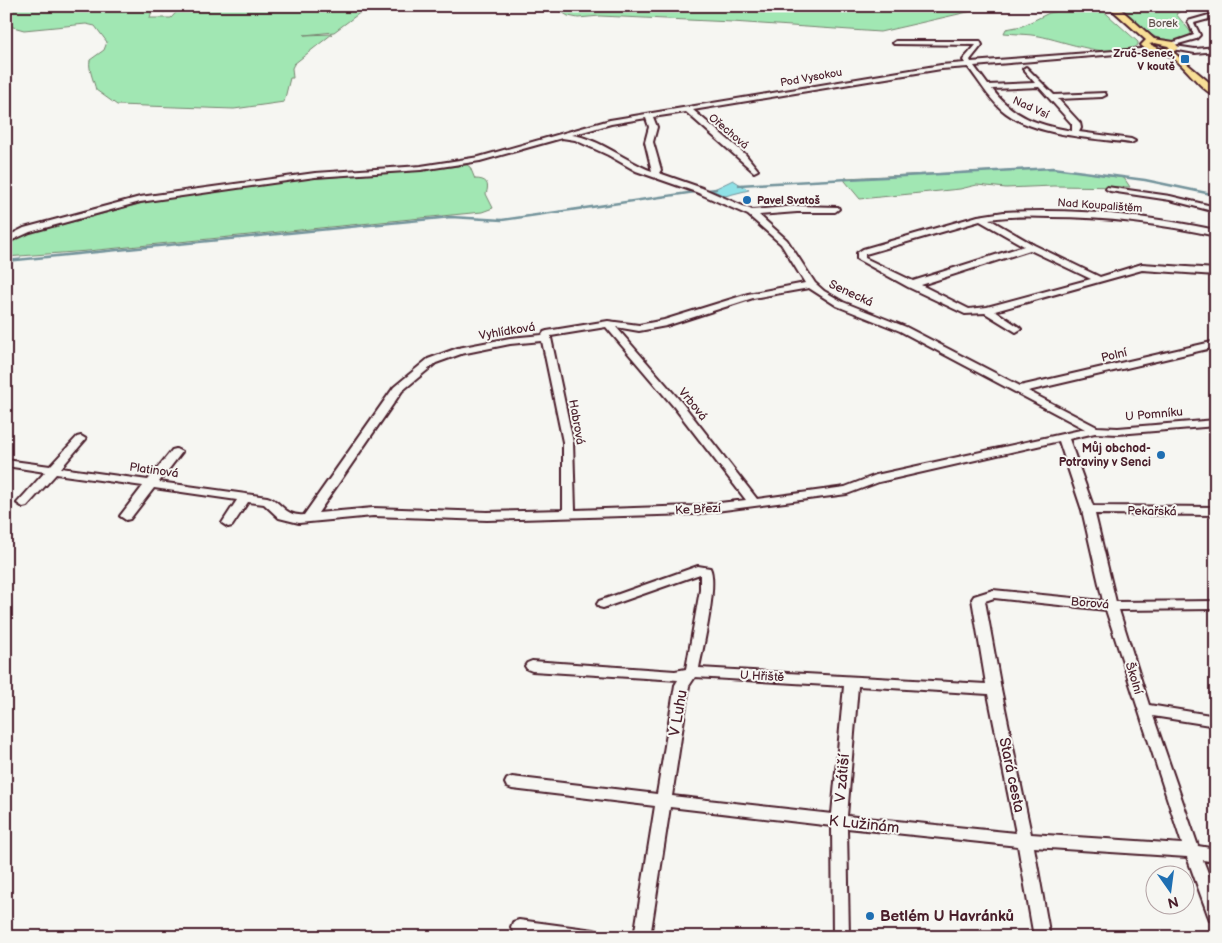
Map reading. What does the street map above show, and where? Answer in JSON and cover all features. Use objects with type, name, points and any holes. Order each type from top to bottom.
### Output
[{"type":"main road","points":[[1112,6],[1152,45],[1171,48],[1212,84],[1216,92]]},
{"type":"street","points":[[1171,48],[1197,36],[1190,22],[1216,15]]},
{"type":"street","points":[[896,43],[978,42],[979,45],[966,60],[969,64]]},
{"type":"street","name":"Pod Vysokou","points":[[6,240],[27,230],[140,200],[306,176],[422,168],[480,159],[610,122],[941,67],[1152,45]]},
{"type":"street","points":[[1171,48],[1195,51],[1216,49]]},
{"type":"street","name":"Nad Vsí","points":[[969,64],[1010,112],[1046,127],[1131,141]]},
{"type":"street","name":"Nad Vsí","points":[[1026,69],[1076,123],[1077,128],[1074,132]]},
{"type":"street","name":"Nad Vsí","points":[[988,88],[1041,86]]},
{"type":"street","name":"Nad Vsí","points":[[1052,97],[1102,95]]},
{"type":"street","name":"Ořechová","points":[[688,110],[742,156],[754,170]]},
{"type":"street","points":[[649,116],[654,127],[649,142],[657,170],[655,174]]},
{"type":"street","name":"Senecká","points":[[563,136],[611,153],[639,169],[699,190],[751,214],[769,226],[784,242],[795,256],[811,285],[821,293],[840,304],[903,330],[1095,430]]},
{"type":"street","points":[[1110,189],[1161,196],[1216,210]]},
{"type":"street","points":[[751,214],[797,209],[835,209]]},
{"type":"street","name":"Nad Koupalištěm","points":[[1216,233],[1158,223],[1068,214],[1016,214],[981,218],[861,253],[861,259],[962,311],[974,312],[1142,267],[1216,272]]},
{"type":"street","points":[[981,218],[1031,247],[1099,280]]},
{"type":"street","points":[[911,285],[1031,247]]},
{"type":"street","name":"Vyhlídková","points":[[307,519],[398,388],[432,361],[458,351],[510,340],[546,338],[547,334],[608,324],[639,328],[666,323],[751,296],[811,285]]},
{"type":"street","points":[[987,310],[1016,329]]},
{"type":"street","name":"Vrbová","points":[[608,324],[678,405],[754,502]]},
{"type":"street","name":"Habrová","points":[[546,338],[568,442],[569,513]]},
{"type":"street","name":"Polní","points":[[1018,390],[1216,344]]},
{"type":"street","name":"U Pomníku","points":[[1095,430],[1118,431],[1216,423]]},
{"type":"street","name":"Ke Březí","points":[[292,519],[373,512],[487,516],[712,509],[847,490],[876,479],[1095,430]]},
{"type":"street","name":"Školní","points":[[1063,437],[1088,510],[1111,606],[1192,852],[1216,915]]},
{"type":"street","points":[[24,503],[81,439]]},
{"type":"street","points":[[126,516],[176,452]]},
{"type":"street","name":"Platinová","points":[[6,463],[267,501],[278,512],[292,519]]},
{"type":"street","points":[[228,523],[245,497]]},
{"type":"street","name":"Pekařská","points":[[1088,510],[1216,511]]},
{"type":"street","name":"V Luhu","points":[[603,604],[698,570],[706,571],[706,590],[692,672],[682,685],[642,937]]},
{"type":"street","name":"Borová","points":[[980,613],[978,600],[993,594],[1111,606],[1216,606]]},
{"type":"street","name":"Stará cesta","points":[[980,613],[1025,840],[1042,937]]},
{"type":"street","name":"U Hřiště","points":[[532,666],[675,676],[692,672],[853,680],[930,687],[994,689]]},
{"type":"street","name":"V zátiší","points":[[841,937],[839,821],[850,689],[853,680]]},
{"type":"street","points":[[1144,709],[1216,721]]},
{"type":"street","name":"K Lužinám","points":[[512,783],[839,821],[1025,840],[1192,852],[1216,856]]},
{"type":"street","points":[[519,927],[594,937]]},
{"type":"green space","points":[[6,6],[153,6],[150,18],[171,18],[182,6],[369,6],[334,32],[304,35],[332,34],[294,64],[292,68],[293,78],[290,78],[284,102],[234,109],[117,105],[96,90],[90,60],[104,50],[107,42],[95,26],[86,24],[24,30],[6,25]]},
{"type":"green space","points":[[552,6],[994,6],[880,32],[732,22],[600,16],[578,18],[568,16]]},
{"type":"green space","points":[[1081,6],[1098,6],[1138,42],[1138,45],[1129,50],[1118,52],[1105,51],[1039,36],[1004,33],[1006,29],[1022,26],[1049,13]]},
{"type":"green space","name":"Borek","points":[[1118,6],[1189,6],[1176,14],[1190,31],[1192,37],[1180,41],[1160,39],[1143,29]]},
{"type":"green space","points":[[467,165],[470,167],[475,179],[486,182],[488,187],[486,194],[493,208],[482,212],[88,251],[6,257],[6,247],[16,239],[30,233],[151,201],[304,179],[415,171]]},
{"type":"green space","points":[[1054,168],[1124,178],[1130,187],[1053,186],[1006,188],[977,185],[960,189],[860,199],[845,181],[845,178]]},
{"type":"water","points":[[733,180],[749,190],[725,196],[712,190]]},
{"type":"waterway","points":[[164,12],[168,6]]},
{"type":"waterway","points":[[739,185],[1053,168],[1145,180],[1216,195]]},
{"type":"waterway","points":[[708,190],[716,189]]},
{"type":"waterway","points":[[6,261],[451,217],[502,220],[695,192]]},
{"type":"place","name":"Zruč-Senec, V koutě","points":[[1185,59]]},
{"type":"place","name":"Pavel Svatoš","points":[[747,200]]},
{"type":"place","name":"Můj obchod- Potraviny v Senci","points":[[1161,455]]},
{"type":"place","name":"Betlém U Havránků","points":[[870,916]]}]
